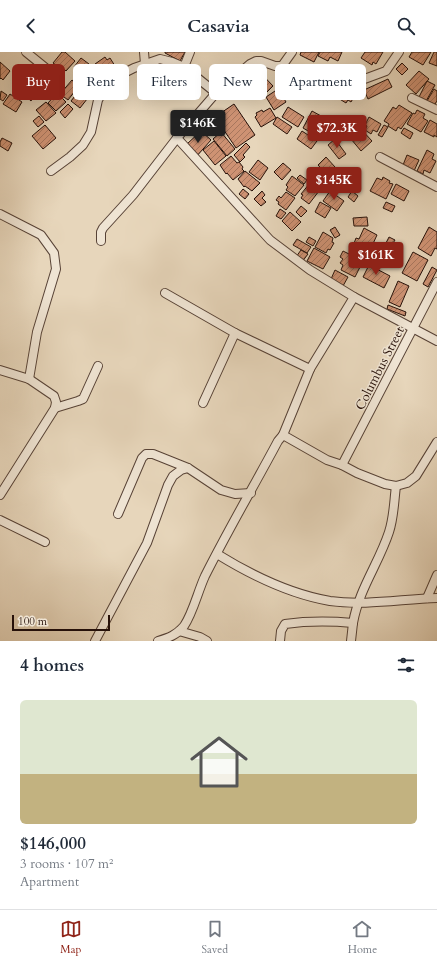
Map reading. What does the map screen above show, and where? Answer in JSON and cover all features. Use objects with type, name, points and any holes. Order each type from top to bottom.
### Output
[{"type":"street","points":[[144,52],[145,64],[160,59],[175,64]]},
{"type":"street","points":[[185,64],[190,52]]},
{"type":"street","points":[[250,64],[261,61],[275,66],[282,66],[292,52]]},
{"type":"street","points":[[366,79],[386,72],[399,52]]},
{"type":"street","points":[[28,53],[41,64]]},
{"type":"street","points":[[51,171],[70,158],[83,145],[91,132],[98,100],[104,89],[114,78],[137,67]]},
{"type":"street","points":[[201,81],[209,87]]},
{"type":"street","points":[[412,98],[437,110]]},
{"type":"street","points":[[101,241],[101,232],[103,228],[133,195],[177,138],[210,100]]},
{"type":"street","points":[[177,138],[270,240],[310,270],[354,297],[437,341]]},
{"type":"street","points":[[380,157],[437,187]]},
{"type":"street","points":[[0,214],[41,235],[54,253],[56,269],[37,332],[29,379]]},
{"type":"street","name":"Columbus Street","points":[[342,465],[437,282]]},
{"type":"street","points":[[165,292],[235,333],[310,369]]},
{"type":"street","points":[[158,641],[170,637],[185,625],[216,554],[251,493],[278,441],[283,435],[310,369],[354,297]]},
{"type":"street","points":[[203,403],[235,333]]},
{"type":"street","points":[[55,408],[83,398],[98,366]]},
{"type":"street","points":[[0,370],[29,379],[54,396],[56,402],[55,408],[3,482],[0,495]]},
{"type":"street","points":[[283,435],[328,460],[357,473],[396,486],[407,483],[416,476],[437,442]]},
{"type":"street","points":[[118,514],[142,458],[146,454],[153,454],[188,468],[221,490],[235,494],[251,493]]},
{"type":"street","points":[[95,641],[147,543],[168,485],[173,476],[181,470],[188,468]]},
{"type":"street","points":[[351,641],[353,623],[358,602],[390,531],[396,486]]},
{"type":"street","points":[[0,520],[45,542]]},
{"type":"street","points":[[216,554],[252,574],[297,593],[330,601],[358,602],[437,598]]},
{"type":"street","points":[[427,598],[437,575]]},
{"type":"street","points":[[280,641],[281,631],[285,624],[335,622],[353,623]]},
{"type":"street","points":[[179,631],[200,637],[207,641]]},
{"type":"building","points":[[62,52],[65,52],[75,61],[66,71],[65,64],[53,63]]},
{"type":"building","points":[[165,52],[185,52],[180,61]]},
{"type":"building","points":[[301,52],[319,52],[314,62],[300,55]]},
{"type":"building","points":[[320,52],[342,52],[338,61],[330,57],[328,61],[318,56]]},
{"type":"building","points":[[365,52],[383,52],[376,64],[373,62],[372,65],[361,58]]},
{"type":"building","points":[[412,52],[431,52],[423,65],[409,57]]},
{"type":"building","points":[[434,52],[437,52],[437,66],[429,63]]},
{"type":"building","points":[[105,57],[107,60],[110,58],[114,64],[95,64]]},
{"type":"building","points":[[81,58],[89,64],[76,64]]},
{"type":"building","points":[[0,62],[10,71],[3,80],[1,78],[0,79]]},
{"type":"building","points":[[402,63],[408,69],[402,75],[396,69]]},
{"type":"building","points":[[419,71],[429,79],[416,94],[406,85]]},
{"type":"building","points":[[388,79],[392,87],[368,99],[366,89]]},
{"type":"building","points":[[72,80],[73,81],[73,94],[68,100],[65,98],[65,88]]},
{"type":"building","points":[[267,80],[273,86],[267,92]]},
{"type":"building","points":[[427,81],[435,85],[425,103],[418,99]]},
{"type":"building","points":[[434,89],[437,91],[437,101],[435,104],[427,101]]},
{"type":"building","points":[[1,91],[7,95],[3,101],[0,99]]},
{"type":"building","points":[[275,91],[275,100],[285,100],[286,102],[274,110],[267,96]]},
{"type":"building","points":[[10,94],[12,95],[12,100],[19,100],[22,102],[16,112],[3,104]]},
{"type":"building","points":[[73,98],[73,100],[86,100],[80,108],[71,101]]},
{"type":"building","points":[[51,100],[64,100],[66,102],[56,111],[48,103]]},
{"type":"building","points":[[341,100],[348,100],[346,103]]},
{"type":"building","points":[[46,102],[56,113],[46,121],[36,110]]},
{"type":"building","points":[[68,104],[73,109],[65,118],[60,112]]},
{"type":"building","points":[[234,104],[255,135],[236,148],[215,117]]},
{"type":"building","points":[[399,105],[412,113],[401,129],[398,127],[396,131],[388,126],[389,124],[384,121],[393,107],[396,109]]},
{"type":"building","points":[[288,107],[304,117],[298,127],[282,117]]},
{"type":"building","points":[[270,108],[276,118],[261,127],[255,117],[257,115],[256,113],[262,110],[263,112]]},
{"type":"building","points":[[417,110],[425,114],[423,118],[428,121],[421,132],[407,124],[413,113],[415,114]]},
{"type":"building","points":[[312,111],[330,121],[320,138],[303,128]]},
{"type":"building","points":[[39,116],[44,122],[38,127],[33,121]]},
{"type":"building","points":[[277,117],[292,127],[287,134],[273,124]]},
{"type":"building","points":[[369,117],[381,124],[377,132],[373,130],[371,134],[365,130],[367,126],[365,125]]},
{"type":"building","points":[[430,120],[437,124],[437,137],[424,132]]},
{"type":"building","points":[[211,121],[219,130],[213,136],[205,126]]},
{"type":"building","points":[[45,125],[56,138],[43,149],[32,136]]},
{"type":"building","points":[[384,125],[388,127],[382,137],[378,135]]},
{"type":"building","points":[[359,127],[372,141],[361,151],[349,136]]},
{"type":"building","points":[[404,128],[413,133],[410,139],[401,133]]},
{"type":"building","points":[[201,131],[211,140],[196,157],[186,148],[189,145],[187,144]]},
{"type":"building","points":[[302,131],[317,141],[311,149],[297,139]]},
{"type":"building","points":[[221,132],[235,149],[227,156],[213,139]]},
{"type":"building","points":[[2,138],[12,143],[8,151],[0,146]]},
{"type":"building","points":[[335,139],[346,154],[339,159],[328,145]]},
{"type":"building","points":[[214,141],[226,156],[215,165],[203,150]]},
{"type":"building","points":[[246,143],[250,147],[243,155],[245,157],[240,162],[234,155]]},
{"type":"building","points":[[427,150],[434,154],[432,159],[436,161],[430,173],[424,170],[423,174],[417,171]]},
{"type":"building","points":[[407,155],[419,160],[414,171],[403,165]]},
{"type":"building","points":[[231,156],[237,163],[239,162],[244,171],[233,180],[227,173],[226,174],[220,165]]},
{"type":"building","points":[[326,157],[335,167],[332,170],[333,172],[328,176],[318,165]]},
{"type":"building","points":[[258,160],[268,168],[260,180],[249,172]]},
{"type":"building","points":[[283,163],[291,170],[282,180],[274,172]]},
{"type":"building","points":[[245,171],[260,183],[252,191],[245,186],[244,187],[238,179]]},
{"type":"building","points":[[300,175],[307,180],[304,184],[297,178]]},
{"type":"building","points":[[292,176],[304,185],[295,196],[286,190],[288,187],[286,185]]},
{"type":"building","points":[[383,177],[390,181],[389,183],[393,184],[386,199],[370,191],[377,178],[382,180]]},
{"type":"building","points":[[310,183],[319,191],[309,204],[301,198],[303,195],[301,194]]},
{"type":"building","points":[[396,184],[409,191],[404,201],[391,194]]},
{"type":"building","points":[[243,189],[249,194],[245,199],[239,194]]},
{"type":"building","points":[[262,191],[265,195],[262,198],[266,202],[261,206],[254,199]]},
{"type":"building","points":[[330,191],[344,201],[337,211],[323,201]]},
{"type":"building","points":[[352,191],[358,196],[354,202],[348,197]]},
{"type":"building","points":[[286,192],[295,198],[286,210],[278,204],[279,202],[276,200],[279,196],[281,198]]},
{"type":"building","points":[[320,202],[331,208],[325,218],[315,212]]},
{"type":"building","points":[[386,202],[395,206],[392,212],[383,208]]},
{"type":"building","points":[[301,206],[307,211],[301,217],[296,212]]},
{"type":"building","points":[[280,209],[286,213],[281,219],[276,216]]},
{"type":"building","points":[[290,212],[301,222],[292,231],[282,221]]},
{"type":"building","points":[[367,217],[368,226],[354,226],[353,218]]},
{"type":"building","points":[[335,227],[340,235],[335,238],[330,230]]},
{"type":"building","points":[[429,227],[437,232],[437,249],[435,248],[431,256],[418,248]]},
{"type":"building","points":[[364,228],[377,235],[366,259],[352,252],[356,238],[359,239]]},
{"type":"building","points":[[323,232],[333,238],[332,242],[334,243],[330,250],[328,249],[326,253],[315,247]]},
{"type":"building","points":[[309,237],[316,241],[313,246],[306,242]]},
{"type":"building","points":[[389,237],[395,240],[390,248],[385,245]]},
{"type":"building","points":[[297,239],[311,247],[307,253],[293,245]]},
{"type":"building","points":[[314,248],[330,257],[323,269],[307,261]]},
{"type":"building","points":[[301,250],[308,254],[302,262],[296,257]]},
{"type":"building","points":[[343,251],[363,261],[355,277],[341,270],[343,265],[340,263],[343,259],[340,257]]},
{"type":"building","points":[[413,252],[428,260],[417,281],[402,273]]},
{"type":"building","points":[[369,265],[390,276],[384,288],[363,277]]},
{"type":"building","points":[[432,267],[437,270],[428,287],[423,284]]},
{"type":"building","points":[[335,270],[348,277],[343,286],[331,279]]},
{"type":"building","points":[[398,281],[409,286],[400,307],[389,302]]},
{"type":"building","points":[[388,305],[406,312],[405,316],[387,309]]}]
